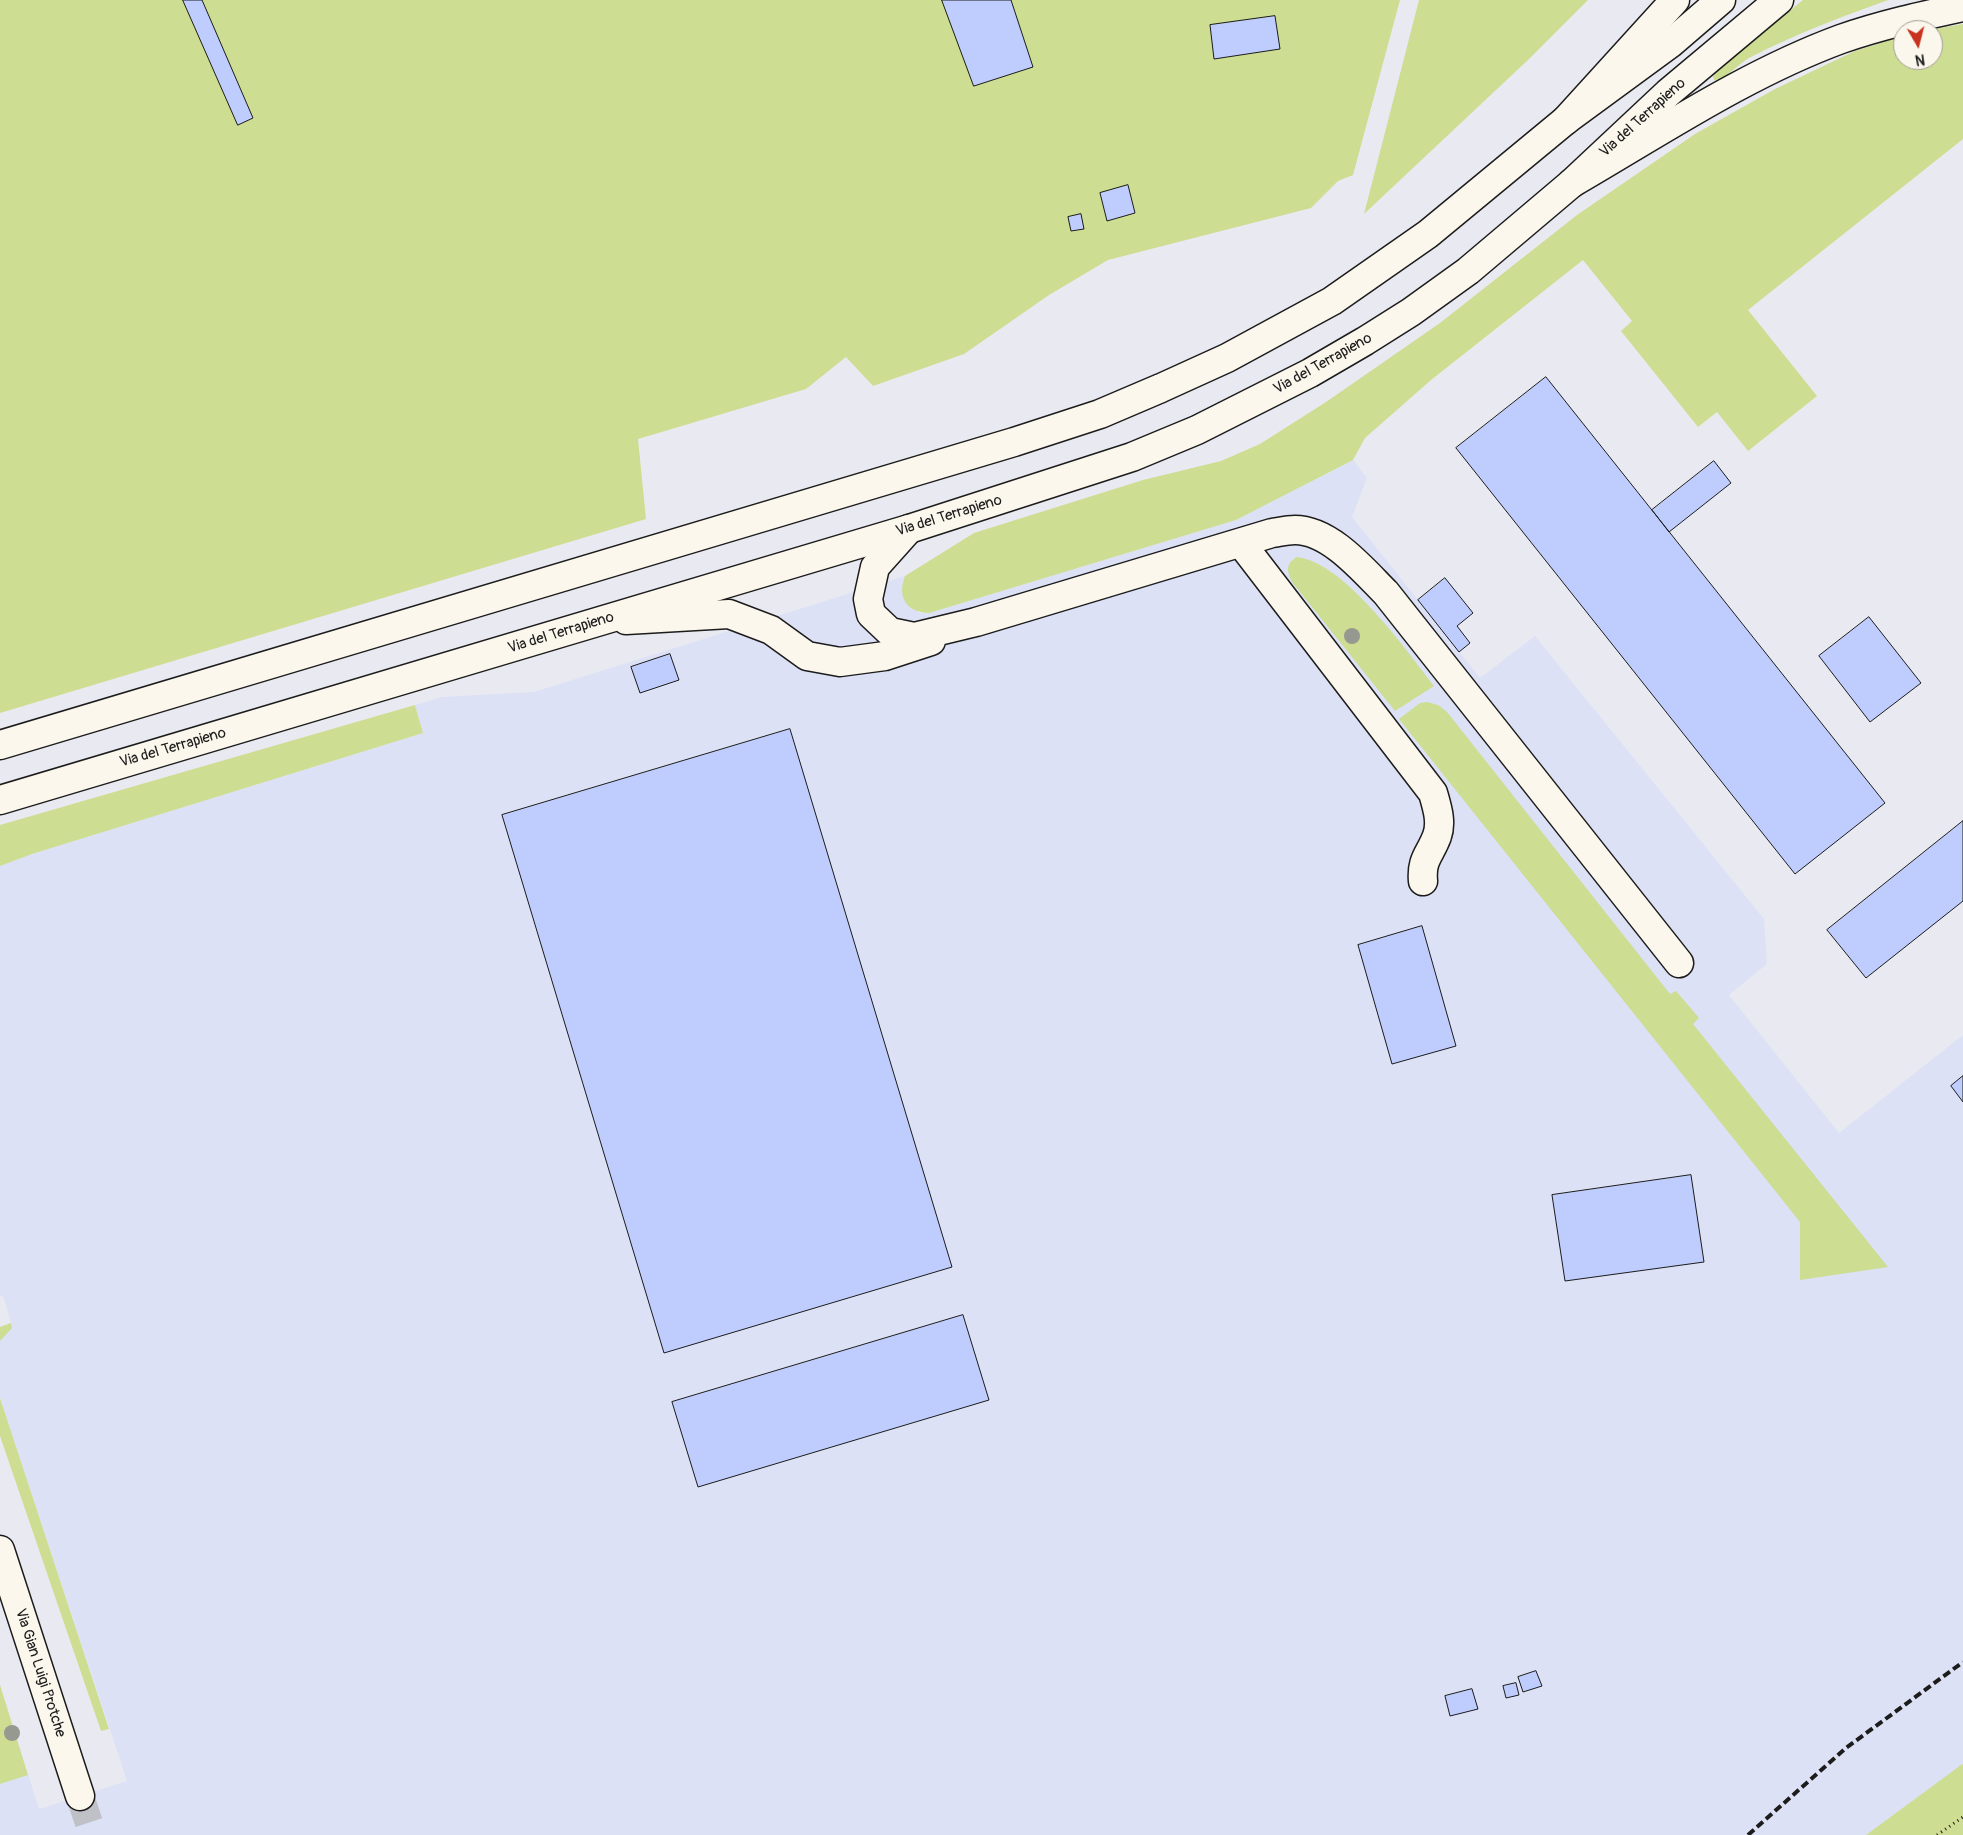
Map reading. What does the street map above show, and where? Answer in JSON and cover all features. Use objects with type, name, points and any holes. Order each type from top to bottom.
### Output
[{"type":"main road","points":[[1566,120],[1676,0]]},
{"type":"main road","points":[[0,745],[740,525],[1100,414],[1227,358],[1332,301],[1428,234],[1566,120],[1671,43],[1721,0]]},
{"type":"main road","name":"Via del Terrapieno","points":[[0,800],[909,529],[1132,457],[1196,430],[1252,404],[1310,373],[1411,312],[1468,271],[1572,183],[1668,93],[1779,0]]},
{"type":"main road","points":[[1572,183],[1770,70],[1842,39],[1908,19],[1963,7]]},
{"type":"main road","points":[[909,529],[875,568],[868,599],[871,614],[890,632],[914,637],[976,622],[1272,533],[1296,530],[1318,536],[1347,553],[1386,592],[1680,963]]},
{"type":"main road","points":[[1241,543],[1433,793],[1439,812],[1437,836],[1422,867],[1423,881]]},
{"type":"main road","points":[[597,623],[670,616],[729,614],[771,630],[807,656],[840,662],[886,656],[924,644],[976,622]]},
{"type":"main road","name":"Via Gian Luigi Protche","points":[[0,1550],[80,1796]]},
{"type":"path","points":[[1937,1835],[1963,1817]]},
{"type":"shaded area","points":[[1353,460],[1367,478],[1352,517],[1480,678],[1535,636],[1764,919],[1767,964],[1729,995],[1839,1133],[1963,1035],[1963,1764],[1866,1835],[0,1835],[0,1685],[39,1809],[127,1781],[0,1398],[0,1341],[12,1327],[4,1298],[0,1295],[0,866],[32,854],[423,733],[415,705],[442,697],[534,692],[905,576],[902,582],[919,613],[929,613],[1236,520]]},
{"type":"green space","points":[[0,0],[1400,0],[1353,175],[1338,181],[1311,208],[1108,260],[1049,295],[964,354],[873,386],[846,357],[806,389],[638,439],[646,519],[0,713]]},
{"type":"green space","points":[[1419,0],[1588,0],[1529,59],[1364,214]]},
{"type":"green space","points":[[1803,0],[1888,0],[1783,42],[1749,58],[1728,74],[1714,80],[1713,76],[1718,69]]},
{"type":"green space","points":[[1963,24],[1963,139],[1748,310],[1817,396],[1748,451],[1717,412],[1698,427],[1621,331],[1632,321],[1583,260],[1431,380],[1365,438],[1353,460],[1236,520],[929,613],[914,610],[905,602],[902,590],[905,576],[974,533],[1143,480],[1221,461],[1260,444],[1326,402],[1440,323],[1577,215],[1695,134],[1775,89],[1855,51],[1893,39],[1893,70],[1943,70],[1943,28]]},
{"type":"green space","points":[[1297,557],[1315,563],[1334,574],[1354,591],[1391,631],[1434,686],[1395,711],[1292,582],[1288,568],[1290,562]]},
{"type":"green space","points":[[1427,702],[1438,705],[1447,712],[1670,994],[1676,991],[1699,1018],[1693,1024],[1888,1267],[1800,1280],[1800,1222],[1399,719],[1420,703]]},
{"type":"green space","points":[[415,705],[423,733],[32,854],[0,866],[0,825]]},
{"type":"green space","points":[[11,1323],[12,1328],[0,1341],[0,1327]]},
{"type":"green space","points":[[0,1398],[109,1729],[101,1731],[0,1436]]},
{"type":"green space","points":[[0,1685],[28,1775],[0,1784]]},
{"type":"green space","points":[[1963,1764],[1963,1835],[1866,1835],[1961,1765]]},
{"type":"building","points":[[183,0],[202,0],[253,118],[238,125]]},
{"type":"building","points":[[942,0],[1011,0],[1033,67],[974,86]]},
{"type":"building","points":[[1275,16],[1280,49],[1214,59],[1210,25]]},
{"type":"building","points":[[1128,185],[1135,213],[1107,221],[1100,193]]},
{"type":"building","points":[[1081,214],[1084,229],[1071,231],[1068,217]]},
{"type":"building","points":[[1546,377],[1885,803],[1795,874],[1456,448]]},
{"type":"building","points":[[1714,461],[1731,483],[1669,532],[1652,510]]},
{"type":"building","points":[[1445,578],[1473,613],[1457,626],[1470,643],[1459,652],[1418,600]]},
{"type":"building","points":[[1869,617],[1921,683],[1870,722],[1819,656]]},
{"type":"building","points":[[670,654],[679,680],[640,693],[631,667]]},
{"type":"building","points":[[790,729],[952,1267],[664,1353],[502,815]]},
{"type":"building","points":[[1963,821],[1963,901],[1866,978],[1827,930]]},
{"type":"building","points":[[1422,926],[1456,1046],[1392,1064],[1358,945]]},
{"type":"building","points":[[1963,1076],[1963,1102],[1951,1086]]},
{"type":"building","points":[[1691,1175],[1704,1262],[1565,1281],[1552,1195]]},
{"type":"building","points":[[963,1315],[989,1400],[698,1487],[672,1402]]},
{"type":"building","points":[[1536,1671],[1542,1686],[1523,1692],[1518,1677]]},
{"type":"building","points":[[1516,1683],[1519,1695],[1506,1698],[1503,1686]]},
{"type":"building","points":[[1472,1689],[1478,1709],[1450,1716],[1445,1696]]},
{"type":"tunnel","points":[[80,1796],[93,1835]]},
{"type":"railway","points":[[1748,1835],[1846,1748],[1963,1662]]}]
